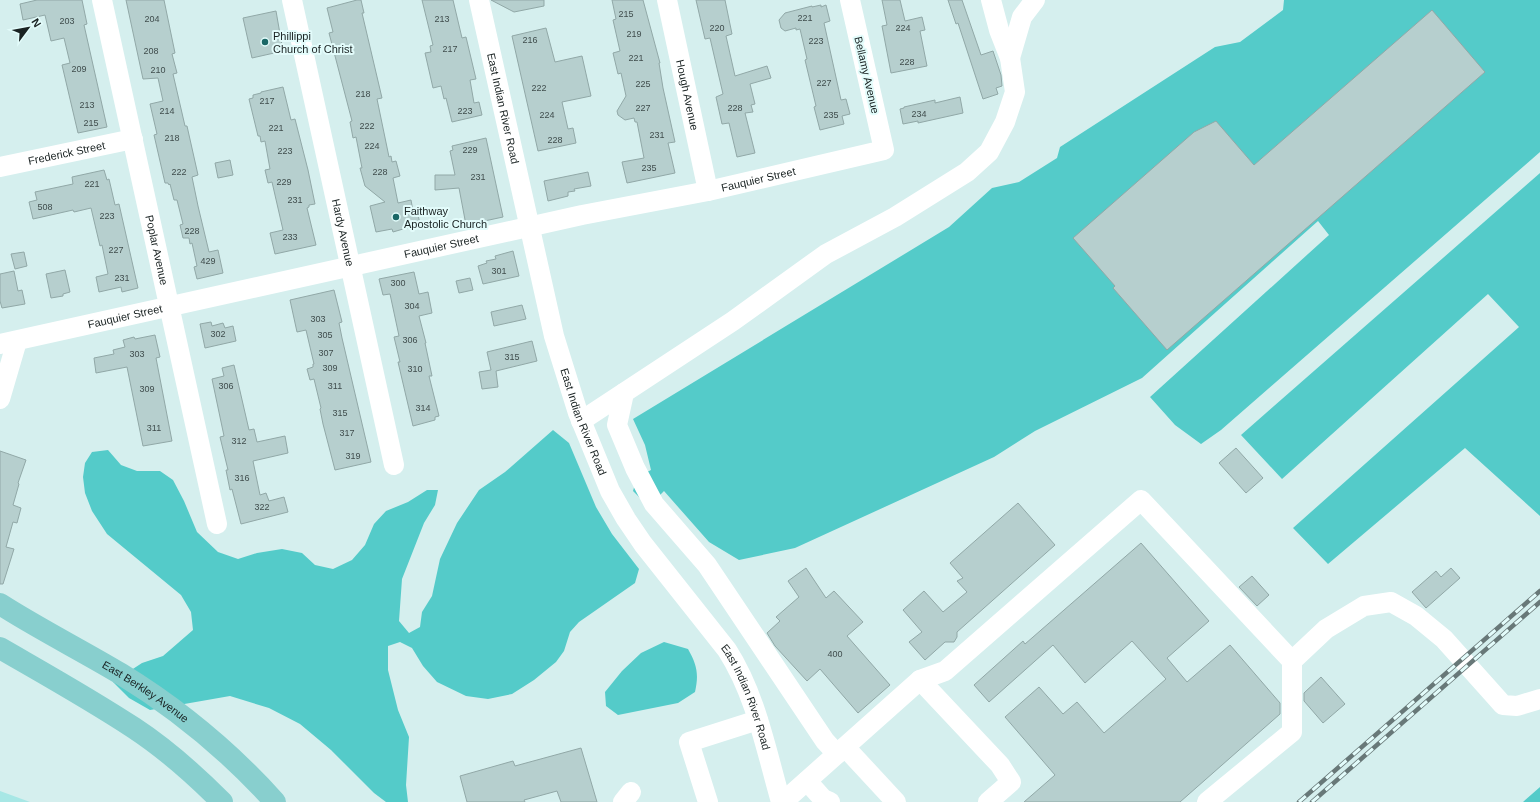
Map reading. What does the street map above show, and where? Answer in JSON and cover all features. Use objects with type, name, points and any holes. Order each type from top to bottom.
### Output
[{"type":"main road","name":"East Berkley Avenue","points":[[0,604],[122,675],[191,723],[223,750],[275,802]]},
{"type":"main road","points":[[2,650],[90,700],[135,728],[169,754],[222,802]]},
{"type":"street","name":"Poplar Avenue","points":[[102,0],[217,524]]},
{"type":"street","name":"Hardy Avenue","points":[[292,0],[394,465]]},
{"type":"street","name":"East Indian River Road","points":[[479,0],[554,336],[581,421],[610,491],[626,519],[643,544],[727,650],[738,667],[748,688],[782,802]]},
{"type":"street","name":"Hough Avenue","points":[[667,0],[708,191]]},
{"type":"street","name":"Bellamy Avenue","points":[[850,0],[884,150]]},
{"type":"street","points":[[581,421],[733,321],[826,254],[895,217],[967,172],[989,152],[1005,122],[1015,92],[1010,58],[999,30],[991,0]]},
{"type":"street","points":[[1010,58],[1022,18],[1035,0]]},
{"type":"street","name":"Frederick Street","points":[[0,167],[133,139]]},
{"type":"street","name":"Fauquier Street","points":[[8,342],[529,228],[582,215],[708,191],[884,150]]},
{"type":"street","points":[[0,399],[8,342]]},
{"type":"street","points":[[624,393],[616,425],[635,468],[654,504],[707,565],[825,741],[841,751],[896,802]]},
{"type":"street","points":[[782,802],[920,680],[945,671],[1141,500],[1292,661],[1292,732],[1207,802]]},
{"type":"street","points":[[1292,661],[1326,629],[1364,606],[1391,602],[1416,616],[1444,640],[1502,706],[1517,706],[1540,699]]},
{"type":"street","points":[[920,680],[1000,765],[1011,782],[988,802]]},
{"type":"street","points":[[708,802],[688,742],[758,720]]},
{"type":"street","points":[[807,781],[823,799],[830,802]]},
{"type":"shaded area","points":[[1284,0],[1540,0],[1540,152],[1221,430],[1201,444],[1175,425],[1150,397],[1329,235],[1318,221],[1142,378],[1035,431],[994,457],[795,548],[739,560],[709,542],[664,491],[658,497],[641,499],[633,491],[637,477],[651,470],[645,445],[633,419],[949,227],[992,188],[1019,182],[1057,158],[1060,147],[1215,47],[1240,42],[1283,10]]},
{"type":"shaded area","points":[[1540,173],[1540,516],[1465,448],[1328,564],[1293,528],[1519,327],[1488,294],[1282,479],[1241,435]]},
{"type":"shaded area","points":[[553,430],[569,443],[596,507],[612,534],[639,569],[635,583],[579,622],[570,632],[564,651],[556,662],[534,680],[512,694],[488,699],[466,696],[437,682],[423,666],[412,648],[400,642],[388,646],[388,670],[398,710],[409,737],[406,785],[408,802],[386,802],[374,793],[331,750],[300,724],[269,708],[230,696],[150,710],[129,698],[113,682],[142,663],[163,656],[193,630],[191,612],[181,595],[107,534],[92,511],[85,493],[83,477],[85,463],[92,452],[108,450],[121,465],[137,471],[160,471],[173,480],[197,532],[218,552],[238,559],[257,553],[282,549],[302,553],[315,565],[333,569],[352,560],[365,545],[374,524],[386,511],[408,502],[427,490],[438,490],[435,505],[424,523],[402,579],[399,621],[409,633],[420,627],[422,612],[432,596],[440,559],[457,523],[479,490],[505,472]]},
{"type":"shaded area","points":[[664,642],[688,649],[697,675],[695,692],[678,703],[618,715],[606,706],[605,692],[622,671],[641,653]]},
{"type":"shaded area","points":[[1540,787],[1540,802],[1523,802]]},
{"type":"shaded area","points":[[0,791],[30,802],[0,802]]},
{"type":"building","points":[[37,0],[82,0],[87,24],[84,25],[107,127],[78,133],[62,65],[70,63],[64,38],[51,41],[45,15],[23,20],[20,4]]},
{"type":"building","points":[[126,0],[164,0],[175,53],[172,54],[177,73],[173,74],[198,175],[192,177],[198,206],[209,252],[218,250],[223,273],[197,279],[194,267],[197,266],[192,243],[190,244],[189,238],[183,238],[180,225],[183,224],[177,200],[174,200],[170,184],[165,183],[154,135],[157,134],[150,104],[163,101],[158,78],[143,79]]},
{"type":"building","points":[[361,0],[364,13],[362,13],[382,98],[377,99],[389,157],[391,156],[392,162],[396,161],[400,176],[393,178],[398,203],[411,200],[413,211],[417,210],[420,224],[393,232],[392,229],[376,232],[370,206],[385,202],[365,186],[360,168],[362,168],[356,137],[353,138],[350,122],[352,121],[329,33],[333,32],[327,8]]},
{"type":"building","points":[[422,0],[453,0],[462,38],[466,37],[476,79],[470,80],[474,103],[479,102],[482,115],[452,122],[446,98],[444,99],[441,86],[433,88],[425,53],[431,52],[430,46],[433,45]]},
{"type":"building","points":[[491,0],[544,0],[544,6],[514,12]]},
{"type":"building","points":[[612,0],[643,0],[660,63],[663,88],[675,142],[668,143],[675,173],[627,183],[622,162],[644,158],[637,122],[635,122],[634,118],[625,120],[618,115],[617,111],[626,96],[621,73],[618,74],[613,53],[620,51],[613,20],[616,19]]},
{"type":"building","points":[[696,0],[725,0],[732,34],[726,36],[735,76],[767,66],[771,78],[750,84],[755,104],[751,105],[753,112],[745,113],[755,153],[737,157],[729,123],[722,124],[716,97],[723,94],[710,38],[705,39]]},
{"type":"building","points":[[882,0],[900,0],[905,21],[922,17],[925,30],[920,31],[927,66],[891,73],[882,26],[887,25]]},
{"type":"building","points":[[948,0],[962,0],[981,55],[993,51],[1001,75],[1002,86],[996,88],[998,94],[983,99],[958,23],[956,24]]},
{"type":"building","points":[[821,5],[821,7],[826,5],[830,21],[824,23],[841,100],[846,99],[850,114],[842,116],[844,124],[820,130],[814,107],[816,106],[805,60],[807,59],[800,29],[796,30],[796,28],[785,31],[781,28],[779,20],[785,13]]},
{"type":"building","points":[[1432,10],[1485,72],[1167,350],[1113,288],[1115,286],[1073,238],[1194,132],[1216,121],[1254,165]]},
{"type":"building","name":"Phillippi Church of Christ","points":[[276,11],[283,51],[252,58],[243,18]]},
{"type":"building","points":[[546,28],[555,62],[582,56],[591,96],[562,102],[568,129],[573,128],[576,143],[538,151],[512,36]]},
{"type":"building","points":[[283,87],[291,120],[295,119],[308,170],[315,204],[309,205],[307,208],[316,245],[275,254],[270,233],[283,230],[272,182],[268,183],[265,170],[270,169],[265,141],[261,142],[260,136],[258,136],[249,99],[253,98],[253,95],[261,92]]},
{"type":"building","points":[[960,97],[963,113],[918,123],[918,121],[903,124],[900,109],[904,107],[935,100],[935,103]]},
{"type":"building","points":[[486,138],[503,217],[466,225],[459,188],[435,190],[435,175],[455,175],[450,151],[453,150],[452,146]]},
{"type":"building","points":[[230,160],[233,175],[218,178],[215,163]]},
{"type":"building","points":[[104,170],[107,180],[109,179],[115,205],[119,204],[138,288],[122,292],[121,287],[99,292],[96,277],[108,274],[102,245],[100,246],[91,208],[74,212],[73,210],[33,219],[29,202],[37,200],[35,192],[73,184],[72,177]]},
{"type":"building","points":[[588,172],[591,186],[574,189],[575,191],[568,192],[568,196],[548,201],[544,181]]},
{"type":"building","points":[[513,251],[519,276],[483,284],[478,266],[487,263],[486,261],[496,259],[495,256]]},
{"type":"building","points":[[24,252],[27,266],[15,269],[11,254]]},
{"type":"building","points":[[65,270],[70,292],[63,294],[63,296],[51,298],[46,274]]},
{"type":"building","points":[[14,271],[18,291],[22,290],[25,304],[2,308],[0,301],[0,274]]},
{"type":"building","points":[[414,272],[419,294],[428,292],[432,313],[419,316],[432,376],[429,376],[439,416],[435,417],[435,420],[413,426],[398,362],[400,362],[394,337],[399,336],[390,294],[383,295],[379,279]]},
{"type":"building","points":[[470,278],[473,290],[459,293],[456,281]]},
{"type":"building","points":[[334,290],[342,322],[339,323],[342,338],[371,462],[335,470],[323,424],[314,379],[310,380],[307,369],[313,367],[314,364],[306,330],[297,332],[290,300]]},
{"type":"building","points":[[522,305],[526,319],[494,326],[491,312]]},
{"type":"building","points":[[211,322],[212,326],[223,323],[225,328],[233,326],[236,341],[205,348],[200,324]]},
{"type":"building","points":[[155,335],[160,357],[156,358],[172,441],[143,446],[127,367],[96,373],[94,358],[114,354],[113,350],[125,347],[123,340],[134,337],[135,339]]},
{"type":"building","points":[[532,341],[537,361],[496,371],[498,387],[482,389],[479,372],[491,370],[487,352]]},
{"type":"building","points":[[234,365],[249,430],[254,429],[257,442],[285,436],[288,453],[253,461],[260,495],[266,493],[269,501],[284,497],[288,512],[241,524],[232,489],[230,490],[226,470],[228,470],[220,437],[224,436],[212,379],[224,376],[222,368]]},
{"type":"building","points":[[1236,448],[1263,478],[1246,493],[1219,463]]},
{"type":"building","points":[[0,451],[26,460],[18,483],[13,505],[21,508],[17,523],[13,522],[6,547],[14,549],[3,584],[0,584]]},
{"type":"building","points":[[1018,503],[1055,545],[957,632],[957,637],[954,642],[945,642],[925,660],[909,642],[922,632],[903,610],[924,591],[943,612],[967,592],[957,581],[963,578],[950,563]]},
{"type":"building","points":[[1141,543],[1209,621],[1167,658],[1187,682],[1230,645],[1280,703],[1280,714],[1180,802],[1024,802],[1055,775],[1005,717],[1039,687],[1063,714],[1077,702],[1104,733],[1166,679],[1132,641],[1085,683],[1053,645],[989,702],[974,685],[1023,641],[1025,644]]},
{"type":"building","points":[[806,568],[826,598],[834,591],[863,622],[847,636],[890,685],[858,713],[820,669],[807,681],[775,646],[767,633],[780,621],[776,617],[799,597],[788,581]]},
{"type":"building","points":[[1451,568],[1460,578],[1426,608],[1412,592],[1436,571],[1441,577]]},
{"type":"building","points":[[1252,576],[1269,595],[1257,606],[1239,587]]},
{"type":"building","points":[[1321,677],[1345,704],[1323,723],[1304,701],[1304,693]]},
{"type":"building","points":[[581,748],[597,802],[561,802],[557,791],[524,800],[525,802],[467,802],[460,776],[513,761],[515,766]]},
{"type":"railway","points":[[1299,802],[1540,591]]},
{"type":"railway","points":[[1312,802],[1540,602]]},
{"type":"place","name":"Phillippi Church of Christ","points":[[265,42]]},
{"type":"place","name":"Faithway Apostolic Church","points":[[396,217]]}]
